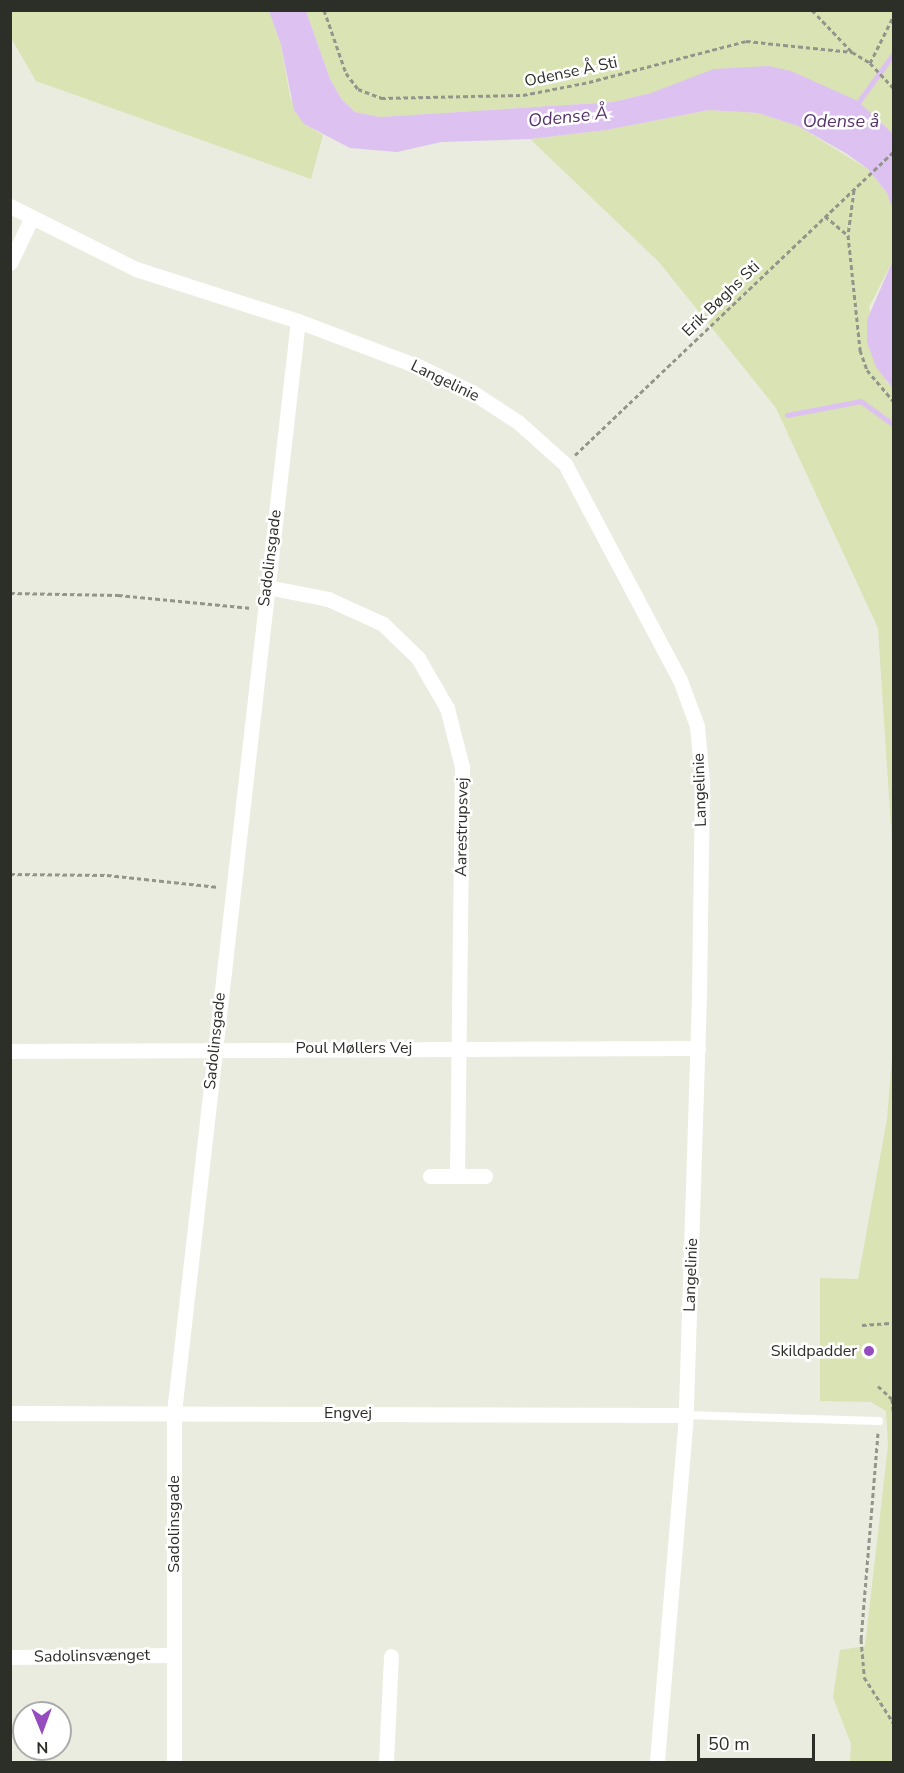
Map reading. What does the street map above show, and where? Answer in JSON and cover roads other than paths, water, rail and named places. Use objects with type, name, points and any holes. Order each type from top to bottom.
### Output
[{"type":"street","name":"Langelinie","points":[[10,206],[136,269],[298,321],[420,367],[472,392],[518,422],[565,464],[680,680],[697,726],[702,782],[698,1048],[686,1415],[657,1762]]},
{"type":"street","points":[[10,263],[32,217]]},
{"type":"street","name":"Sadolinsgade","points":[[174,1762],[174,1412],[231,888],[298,321]]},
{"type":"street","name":"Aarestrupsvej","points":[[267,587],[328,599],[383,624],[418,658],[447,708],[462,767],[457,1176]]},
{"type":"street","name":"Poul Møllers Vej","points":[[10,1051],[214,1048],[698,1048]]},
{"type":"street","points":[[430,1176],[485,1176]]},
{"type":"street","name":"Engvej","points":[[10,1413],[686,1415]]},
{"type":"street","name":"Sadolinsvænget","points":[[10,1657],[173,1655]]},
{"type":"street","points":[[386,1762],[391,1656]]},
{"type":"lane","points":[[686,1415],[879,1421]]},
{"type":"water","name":"Odense å","points":[[269,11],[306,11],[330,79],[342,100],[355,112],[380,117],[613,102],[651,93],[714,69],[769,66],[791,71],[858,101],[893,134],[893,210],[887,193],[868,169],[798,126],[758,113],[709,110],[606,130],[530,139],[441,142],[397,152],[350,148],[304,124],[294,110],[281,45]]},
{"type":"water","points":[[893,260],[893,389],[876,367],[867,342],[867,320]]},
{"type":"waterway","points":[[857,104],[894,53]]},
{"type":"waterway","points":[[787,415],[861,401],[894,425]]},
{"type":"place","name":"Skildpadder","points":[[869,1351]]},
{"type":"water label","name":"Odense Å","points":[[568,117]]}]
